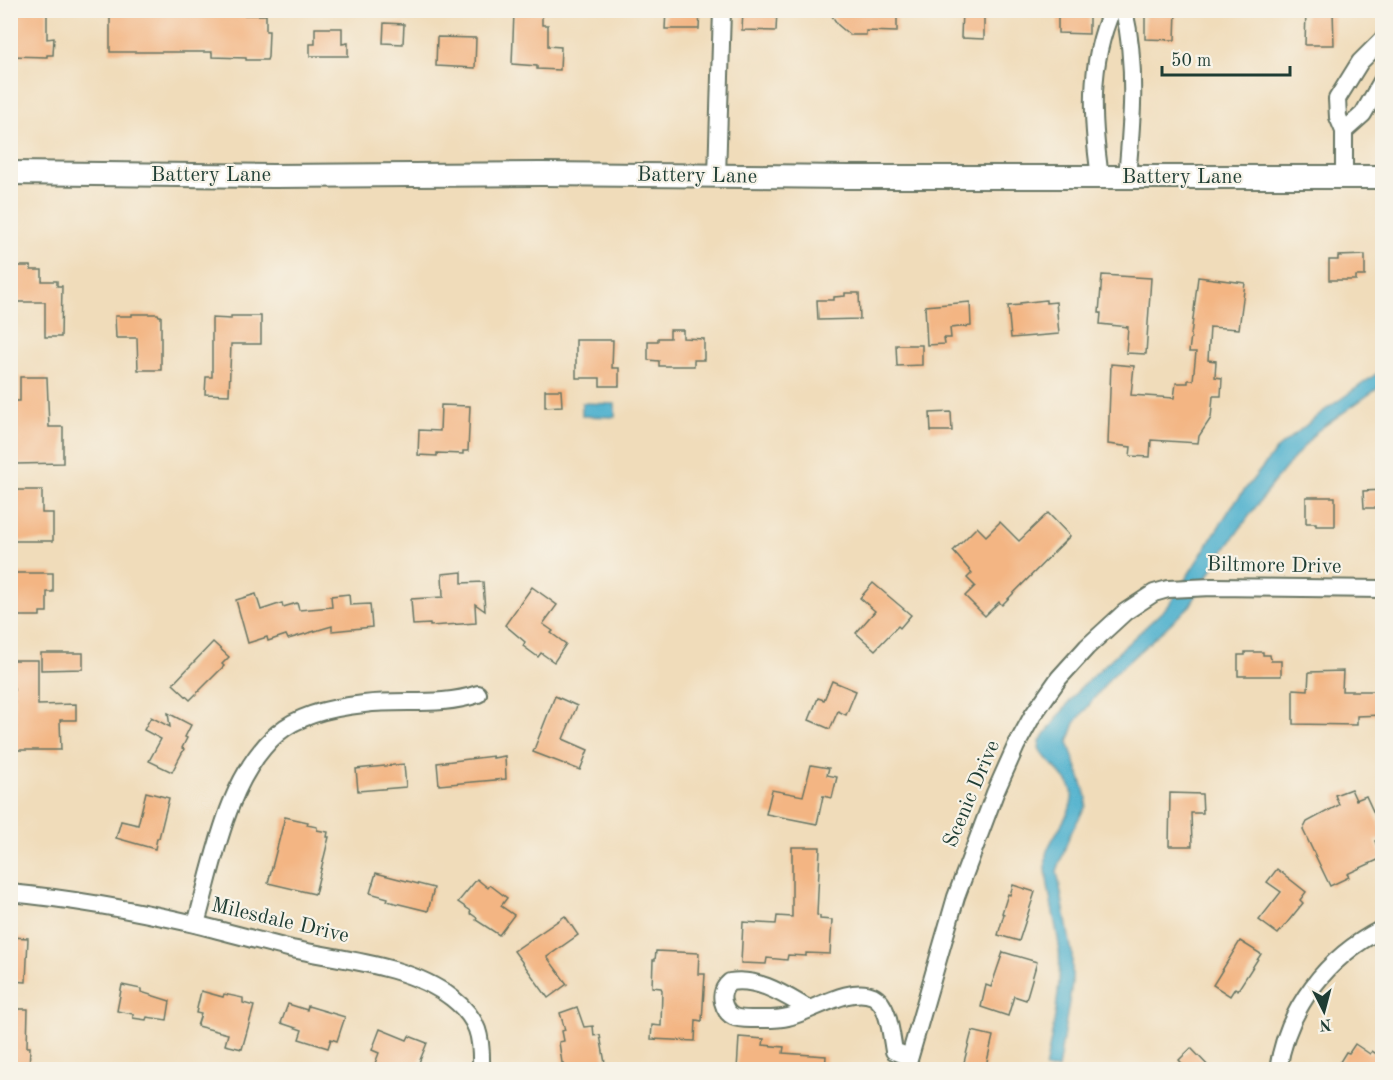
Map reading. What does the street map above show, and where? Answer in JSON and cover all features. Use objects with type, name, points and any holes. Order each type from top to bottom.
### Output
[{"type":"main road","name":"Battery Lane","points":[[10,173],[1383,177]]},
{"type":"street","points":[[717,176],[722,10]]},
{"type":"street","points":[[1100,177],[1094,120],[1094,82],[1099,44],[1112,10]]},
{"type":"street","points":[[1124,10],[1130,35],[1132,81],[1127,177]]},
{"type":"street","points":[[1344,177],[1344,131],[1338,117],[1339,93],[1360,62],[1383,40]]},
{"type":"street","points":[[1344,131],[1364,114],[1383,81]]},
{"type":"street","name":"Biltmore Drive","points":[[1170,589],[1212,587],[1383,589]]},
{"type":"street","name":"Scenic Drive","points":[[908,1063],[956,897],[986,814],[1016,746],[1033,715],[1059,678],[1087,647],[1125,612],[1154,593],[1170,589]]},
{"type":"street","points":[[196,924],[238,784],[254,759],[279,732],[304,718],[349,706],[388,702],[447,702],[477,694]]},
{"type":"street","name":"Milesdale Drive","points":[[10,893],[110,906],[196,924],[292,949],[389,970],[423,981],[438,988],[464,1008],[475,1022],[480,1040],[481,1070]]},
{"type":"street","points":[[1278,1070],[1289,1027],[1310,990],[1347,951],[1383,929]]},
{"type":"street","points":[[809,1009],[845,996],[872,995],[885,1012],[894,1051],[908,1063]]},
{"type":"water","points":[[1382,370],[1382,385],[1316,432],[1273,483],[1218,559],[1190,606],[1110,678],[1075,723],[1068,742],[1087,798],[1086,806],[1070,834],[1057,871],[1072,953],[1072,984],[1058,1069],[1045,1069],[1056,1008],[1060,961],[1046,859],[1050,844],[1070,807],[1072,792],[1064,777],[1042,753],[1039,748],[1040,741],[1079,689],[1169,605],[1232,506],[1277,449],[1321,413]]},
{"type":"water","points":[[582,403],[615,404],[615,417],[582,416]]},
{"type":"building","points":[[10,10],[47,10],[47,39],[54,38],[53,55],[47,55],[47,57],[10,56]]},
{"type":"building","points":[[110,10],[238,10],[238,15],[266,15],[266,31],[269,31],[268,57],[267,60],[246,60],[246,58],[212,57],[212,52],[110,52]]},
{"type":"building","points":[[666,10],[700,10],[699,29],[665,29]]},
{"type":"building","points":[[743,10],[777,10],[776,31],[742,30]]},
{"type":"building","points":[[828,10],[897,10],[897,32],[866,31],[866,35],[850,35],[838,25]]},
{"type":"building","points":[[962,10],[984,10],[984,39],[961,38]]},
{"type":"building","points":[[1058,10],[1089,10],[1089,34],[1058,33]]},
{"type":"building","points":[[1145,10],[1176,10],[1175,40],[1145,39]]},
{"type":"building","points":[[1306,10],[1333,10],[1334,45],[1305,45]]},
{"type":"building","points":[[514,12],[542,13],[542,25],[548,25],[548,46],[561,47],[560,70],[537,69],[537,66],[512,64]]},
{"type":"building","points":[[384,23],[404,24],[403,44],[383,43]]},
{"type":"building","points":[[315,28],[342,28],[342,44],[348,43],[348,56],[310,56],[310,44],[315,44]]},
{"type":"building","points":[[437,37],[476,38],[475,68],[436,66]]},
{"type":"building","points":[[1365,255],[1365,276],[1356,276],[1356,280],[1329,280],[1329,260],[1338,260],[1338,256]]},
{"type":"building","points":[[14,266],[31,266],[31,270],[42,270],[42,281],[57,281],[57,286],[62,286],[61,337],[45,337],[45,302],[14,302],[14,299],[10,299],[10,270],[14,270]]},
{"type":"building","points":[[1102,275],[1151,278],[1146,354],[1126,353],[1128,327],[1100,324]]},
{"type":"building","points":[[1198,277],[1245,283],[1239,329],[1210,327],[1208,360],[1216,361],[1215,377],[1222,378],[1221,396],[1213,396],[1211,418],[1199,436],[1198,443],[1151,440],[1150,457],[1130,456],[1131,447],[1108,444],[1111,364],[1134,366],[1131,395],[1174,398],[1176,383],[1188,383],[1188,380],[1193,380],[1196,352],[1189,352]]},
{"type":"building","points":[[845,293],[859,293],[860,319],[818,320],[817,300],[834,300],[834,297],[845,296]]},
{"type":"building","points":[[1046,300],[1046,303],[1056,302],[1059,334],[1011,338],[1008,306]]},
{"type":"building","points":[[970,302],[971,326],[950,328],[951,338],[944,338],[945,344],[927,345],[925,306]]},
{"type":"building","points":[[132,314],[161,316],[161,370],[138,370],[137,338],[116,338],[115,316],[132,316]]},
{"type":"building","points":[[231,316],[261,316],[261,344],[231,344],[229,395],[205,394],[206,377],[212,377],[212,318],[231,319]]},
{"type":"building","points":[[670,330],[683,330],[683,338],[704,339],[704,360],[694,360],[694,366],[659,366],[659,361],[648,360],[648,341],[670,338]]},
{"type":"building","points":[[576,340],[613,340],[612,368],[619,368],[619,386],[600,386],[600,378],[576,378]]},
{"type":"building","points":[[896,345],[922,345],[922,365],[897,366]]},
{"type":"building","points":[[20,377],[47,377],[49,427],[63,427],[63,463],[16,464],[16,444],[10,444],[10,401],[20,401]]},
{"type":"building","points":[[545,390],[561,390],[562,406],[545,407]]},
{"type":"building","points":[[441,405],[470,406],[468,451],[463,451],[463,454],[418,455],[419,430],[440,431]]},
{"type":"building","points":[[951,412],[952,431],[931,431],[930,413]]},
{"type":"building","points":[[10,490],[42,490],[42,513],[53,513],[53,541],[10,541]]},
{"type":"building","points":[[1383,490],[1383,508],[1364,508],[1363,491]]},
{"type":"building","points":[[1306,497],[1335,497],[1335,526],[1316,526],[1316,523],[1306,523]]},
{"type":"building","points":[[1048,513],[1070,536],[1002,605],[999,602],[985,616],[965,596],[975,586],[967,578],[972,573],[953,551],[977,527],[986,536],[1000,522],[1019,541]]},
{"type":"building","points":[[462,572],[462,583],[483,582],[485,611],[475,604],[476,623],[413,625],[411,599],[443,597],[442,574]]},
{"type":"building","points":[[10,573],[53,573],[53,592],[47,592],[47,612],[40,612],[40,616],[10,616]]},
{"type":"building","points":[[873,583],[911,615],[875,650],[856,633],[875,611],[860,598]]},
{"type":"building","points":[[532,587],[557,605],[543,624],[566,644],[554,662],[541,653],[538,657],[523,646],[525,642],[505,625]]},
{"type":"building","points":[[256,594],[261,610],[282,603],[283,607],[297,603],[299,610],[332,607],[331,596],[349,594],[350,605],[370,604],[372,627],[332,631],[332,626],[288,639],[286,635],[268,641],[267,637],[248,643],[236,600]]},
{"type":"building","points":[[213,642],[229,657],[222,664],[224,666],[190,700],[173,684]]},
{"type":"building","points":[[1245,652],[1263,652],[1263,655],[1270,655],[1271,661],[1281,661],[1281,676],[1238,676],[1238,655],[1245,655]]},
{"type":"building","points":[[41,653],[83,653],[83,669],[41,670]]},
{"type":"building","points":[[10,660],[38,660],[38,705],[76,704],[76,720],[60,720],[61,750],[10,750],[10,730],[15,730],[14,689],[10,689]]},
{"type":"building","points":[[1343,671],[1342,691],[1383,691],[1383,715],[1357,716],[1357,725],[1293,724],[1293,689],[1308,690],[1309,672]]},
{"type":"building","points":[[832,681],[856,691],[846,715],[838,711],[830,729],[809,720],[818,698],[824,700]]},
{"type":"building","points":[[555,696],[577,706],[563,739],[588,750],[580,770],[533,752]]},
{"type":"building","points":[[168,713],[191,725],[185,737],[187,738],[182,748],[184,749],[172,772],[149,761],[161,739],[144,730],[151,717],[170,727]]},
{"type":"building","points":[[493,756],[493,758],[505,756],[506,779],[439,785],[437,763]]},
{"type":"building","points":[[404,764],[406,787],[358,791],[356,769]]},
{"type":"building","points":[[811,765],[829,768],[827,775],[837,777],[832,798],[823,796],[817,824],[766,814],[772,790],[803,796]]},
{"type":"building","points":[[1351,789],[1356,800],[1366,796],[1383,833],[1383,838],[1375,841],[1382,858],[1347,874],[1349,877],[1330,886],[1303,830],[1307,822],[1339,805],[1335,795]]},
{"type":"building","points":[[146,792],[169,798],[155,849],[116,838],[121,821],[138,825]]},
{"type":"building","points":[[1170,793],[1202,794],[1203,813],[1191,813],[1192,846],[1169,846]]},
{"type":"building","points":[[285,817],[308,822],[307,825],[317,827],[317,830],[328,832],[327,837],[329,837],[315,894],[268,883]]},
{"type":"building","points":[[792,847],[820,847],[817,915],[820,919],[832,920],[830,954],[788,955],[787,960],[767,958],[766,964],[741,963],[743,922],[776,924],[777,916],[792,917]]},
{"type":"building","points":[[1277,869],[1306,892],[1300,900],[1303,903],[1278,934],[1259,920],[1281,892],[1267,882]]},
{"type":"building","points":[[376,873],[434,888],[428,911],[387,901],[388,898],[370,893]]},
{"type":"building","points":[[477,879],[488,888],[490,885],[507,898],[501,906],[514,915],[499,935],[476,920],[477,918],[470,913],[471,911],[458,902]]},
{"type":"building","points":[[1013,885],[1035,892],[1019,941],[998,935],[1004,914],[1002,913]]},
{"type":"building","points":[[565,916],[578,935],[547,957],[567,984],[548,998],[514,951]]},
{"type":"building","points":[[10,937],[28,938],[26,982],[10,981]]},
{"type":"building","points":[[1240,941],[1261,954],[1238,990],[1235,988],[1230,996],[1213,985]]},
{"type":"building","points":[[656,951],[699,953],[698,974],[705,974],[702,1021],[696,1020],[695,1041],[651,1039],[652,1025],[661,1026],[662,990],[652,987],[653,960],[655,960]]},
{"type":"building","points":[[1003,952],[1037,962],[1026,1000],[1014,996],[1008,1016],[981,1007],[986,985],[991,987]]},
{"type":"building","points":[[122,985],[141,989],[141,992],[170,1001],[167,1020],[147,1017],[146,1020],[133,1018],[133,1014],[117,1011]]},
{"type":"building","points":[[201,991],[223,997],[224,994],[243,998],[243,1003],[254,1006],[242,1049],[225,1045],[228,1034],[197,1026],[201,1014],[196,1013]]},
{"type":"building","points":[[288,1004],[307,1010],[308,1006],[345,1017],[337,1041],[331,1039],[328,1048],[299,1039],[302,1030],[281,1023]]},
{"type":"building","points":[[577,1007],[584,1027],[593,1026],[594,1036],[600,1035],[605,1063],[600,1064],[601,1070],[565,1070],[564,1063],[562,1063],[559,1042],[564,1041],[562,1031],[565,1030],[560,1013]]},
{"type":"building","points":[[12,1009],[28,1009],[29,1070],[10,1069]]},
{"type":"building","points":[[380,1029],[407,1040],[409,1036],[427,1043],[416,1070],[384,1070],[374,1066],[379,1053],[372,1050]]},
{"type":"building","points":[[972,1031],[993,1036],[985,1070],[962,1070]]},
{"type":"building","points":[[739,1037],[764,1039],[763,1045],[784,1047],[783,1053],[826,1056],[825,1070],[737,1070]]},
{"type":"building","points":[[1355,1044],[1370,1054],[1372,1051],[1383,1058],[1383,1070],[1335,1070],[1346,1052],[1349,1053]]},
{"type":"building","points":[[1191,1048],[1212,1070],[1188,1070],[1179,1060]]}]
